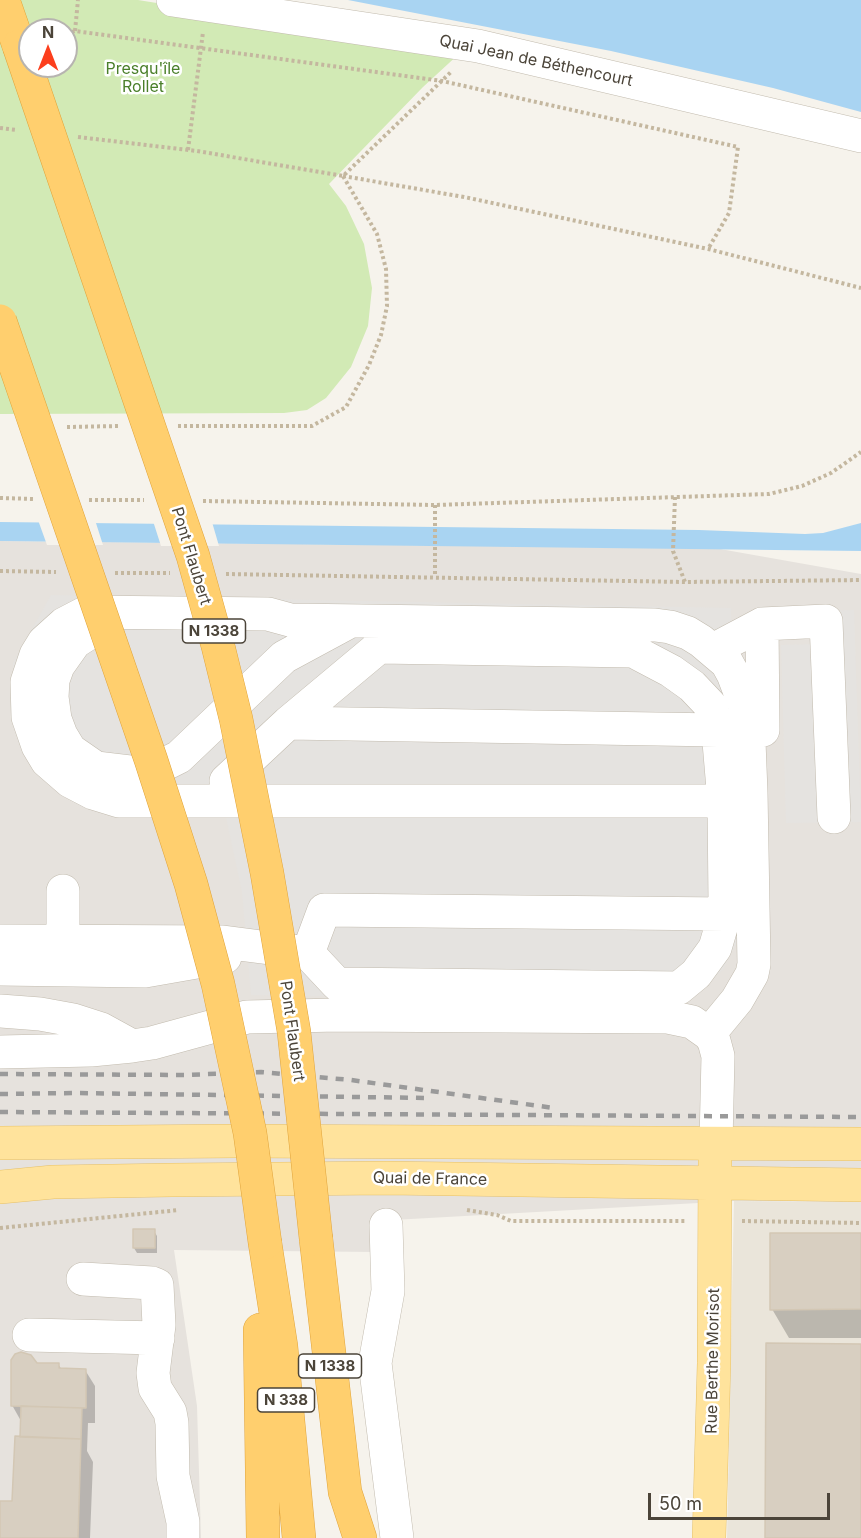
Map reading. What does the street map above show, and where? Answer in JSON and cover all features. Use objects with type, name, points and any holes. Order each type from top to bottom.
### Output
[{"type":"highway","name":"Pont Flaubert","points":[[3,0],[193,556],[236,719],[267,873],[294,1032],[345,1492],[360,1538]]},
{"type":"highway","points":[[0,321],[191,884],[218,984],[250,1133],[266,1253],[260,1329],[263,1538]]},
{"type":"highway","name":"N 338","points":[[266,1253],[281,1347],[299,1538]]},
{"type":"main road","points":[[0,1143],[250,1141],[861,1144]]},
{"type":"main road","name":"Rue Berthe Morisot","points":[[709,1538],[714,1363],[716,1143]]},
{"type":"main road","name":"Quai de France","points":[[0,1186],[53,1182],[376,1178],[861,1185]]},
{"type":"street","name":"Quai Jean de Béthencourt","points":[[173,0],[478,46],[861,136]]},
{"type":"street","points":[[709,1034],[737,1000],[754,964],[748,716],[727,663],[688,633],[655,625],[290,620],[268,614],[87,612],[55,630],[44,642],[36,655],[27,682],[28,717],[38,746],[47,761],[70,781],[93,793],[119,801],[724,801]]},
{"type":"street","points":[[290,620],[268,627],[110,626],[89,633],[75,642],[65,653],[57,666],[53,680],[52,708],[61,735],[70,750],[96,768],[138,773],[161,766],[180,757],[284,657],[351,620]]},
{"type":"street","points":[[713,650],[762,624],[826,621],[834,817]]},
{"type":"street","points":[[747,982],[764,972],[766,962],[762,624]]},
{"type":"street","points":[[0,941],[223,942],[308,953],[337,984],[679,988],[708,961],[715,948],[725,914],[724,801],[718,730],[710,705],[692,686],[671,671],[633,651],[379,646],[288,723],[206,800]]},
{"type":"street","points":[[288,723],[718,730]]},
{"type":"street","points":[[63,891],[63,941]]},
{"type":"street","points":[[308,953],[324,910],[725,914]]},
{"type":"street","points":[[0,969],[145,971],[224,957],[308,953]]},
{"type":"street","points":[[0,1011],[40,1014],[73,1020],[101,1029],[132,1046]]},
{"type":"street","points":[[0,1052],[91,1050],[132,1046],[152,1043],[247,1017],[338,1015],[668,1017],[692,1022],[709,1034],[714,1041],[718,1056],[716,1143]]},
{"type":"street","points":[[386,1225],[388,1291],[375,1363],[397,1538]]},
{"type":"street","points":[[83,1279],[157,1285],[159,1292],[158,1338],[153,1373],[155,1388],[170,1412],[173,1476],[183,1522],[183,1538]]},
{"type":"street","points":[[29,1335],[158,1338]]},
{"type":"path","points":[[76,18],[78,0]]},
{"type":"path","points":[[78,32],[442,81],[738,147],[729,213],[708,249]]},
{"type":"path","points":[[343,176],[478,46]]},
{"type":"path","points":[[188,150],[201,50]]},
{"type":"path","points":[[0,128],[23,130]]},
{"type":"path","points":[[70,136],[188,150],[464,197],[708,249],[861,288]]},
{"type":"path","points":[[171,426],[312,426],[346,407],[369,365],[381,335],[387,306],[386,269],[377,234],[343,176]]},
{"type":"path","points":[[56,427],[124,426]]},
{"type":"path","points":[[200,501],[435,505],[769,494],[802,486],[831,473],[861,452]]},
{"type":"path","points":[[675,496],[673,551],[686,582]]},
{"type":"path","points":[[0,498],[35,499]]},
{"type":"path","points":[[82,500],[153,501]]},
{"type":"path","points":[[435,505],[435,575]]},
{"type":"path","points":[[0,571],[59,572]]},
{"type":"path","points":[[106,573],[176,573]]},
{"type":"path","points":[[223,574],[435,575],[686,582],[861,580]]},
{"type":"path","points":[[0,1228],[188,1210]]},
{"type":"path","points":[[511,1221],[691,1221]]},
{"type":"path","points":[[740,1221],[861,1222]]},
{"type":"shaded area","points":[[0,541],[699,548],[720,549],[861,574],[861,1202],[734,1201],[375,1221],[375,1252],[174,1250],[197,1406],[201,1538],[0,1538]]},
{"type":"shaded area","points":[[51,595],[731,608],[739,938],[723,970],[691,995],[610,1000],[251,995],[242,892],[224,808],[41,775],[13,728],[13,663]]},
{"type":"shaded area","points":[[854,610],[861,822],[786,823],[781,645],[817,644],[816,611]]},
{"type":"shaded area","points":[[734,1201],[861,1202],[861,1538],[727,1538]]},
{"type":"green space","name":"Presqu'île Rollet","points":[[0,0],[138,0],[461,52],[423,87],[329,184],[346,206],[364,244],[372,288],[368,326],[351,367],[326,398],[307,410],[284,413],[0,414]]},
{"type":"water","points":[[348,0],[861,0],[861,112],[773,88],[611,51]]},
{"type":"water","points":[[0,522],[699,530],[805,534],[823,533],[861,523],[861,551],[0,541]]},
{"type":"pier","points":[[38,520],[95,520],[103,545],[47,545]]},
{"type":"pier","points":[[153,521],[212,522],[219,546],[161,546]]},
{"type":"building","points":[[133,1229],[155,1229],[155,1248],[133,1248]]},
{"type":"building","points":[[770,1233],[861,1233],[861,1309],[770,1310]]},
{"type":"building","points":[[766,1343],[861,1344],[861,1538],[765,1538]]},
{"type":"building","points":[[21,1352],[31,1355],[37,1363],[59,1363],[59,1368],[86,1369],[86,1408],[11,1406],[11,1360],[15,1354]]},
{"type":"building","points":[[21,1406],[82,1408],[81,1439],[20,1437]]},
{"type":"building","points":[[15,1436],[81,1439],[78,1538],[0,1538],[0,1501],[12,1501]]},
{"type":"railway","points":[[0,1074],[186,1075],[261,1072],[351,1080],[554,1108]]},
{"type":"railway","points":[[0,1094],[430,1098]]},
{"type":"railway","points":[[0,1112],[861,1117]]}]
